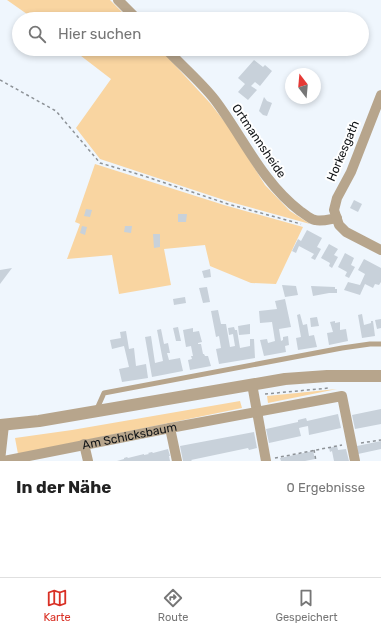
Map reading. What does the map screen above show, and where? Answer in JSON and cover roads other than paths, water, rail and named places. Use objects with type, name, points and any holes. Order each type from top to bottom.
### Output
[{"type":"street","points":[[118,0],[131,12]]},
{"type":"street","name":"Ortmannsheide","points":[[173,56],[214,98],[260,168],[275,188],[289,203],[308,217],[316,220],[337,218]]},
{"type":"street","name":"Horkesgath","points":[[337,218],[334,210],[337,198],[351,172],[381,95]]},
{"type":"street","points":[[337,218],[339,225],[346,232],[381,250]]},
{"type":"street","points":[[0,461],[2,425],[253,390],[309,372],[329,369],[381,368]]},
{"type":"street","points":[[286,379],[327,376],[381,376]]},
{"type":"street","points":[[253,390],[265,460]]},
{"type":"street","name":"Am Schicksbaum","points":[[4,461],[84,444],[342,396],[354,461]]},
{"type":"street","points":[[170,428],[177,461]]},
{"type":"street","points":[[84,444],[88,461]]},
{"type":"lane","points":[[96,412],[104,393],[342,348],[381,344]]}]
